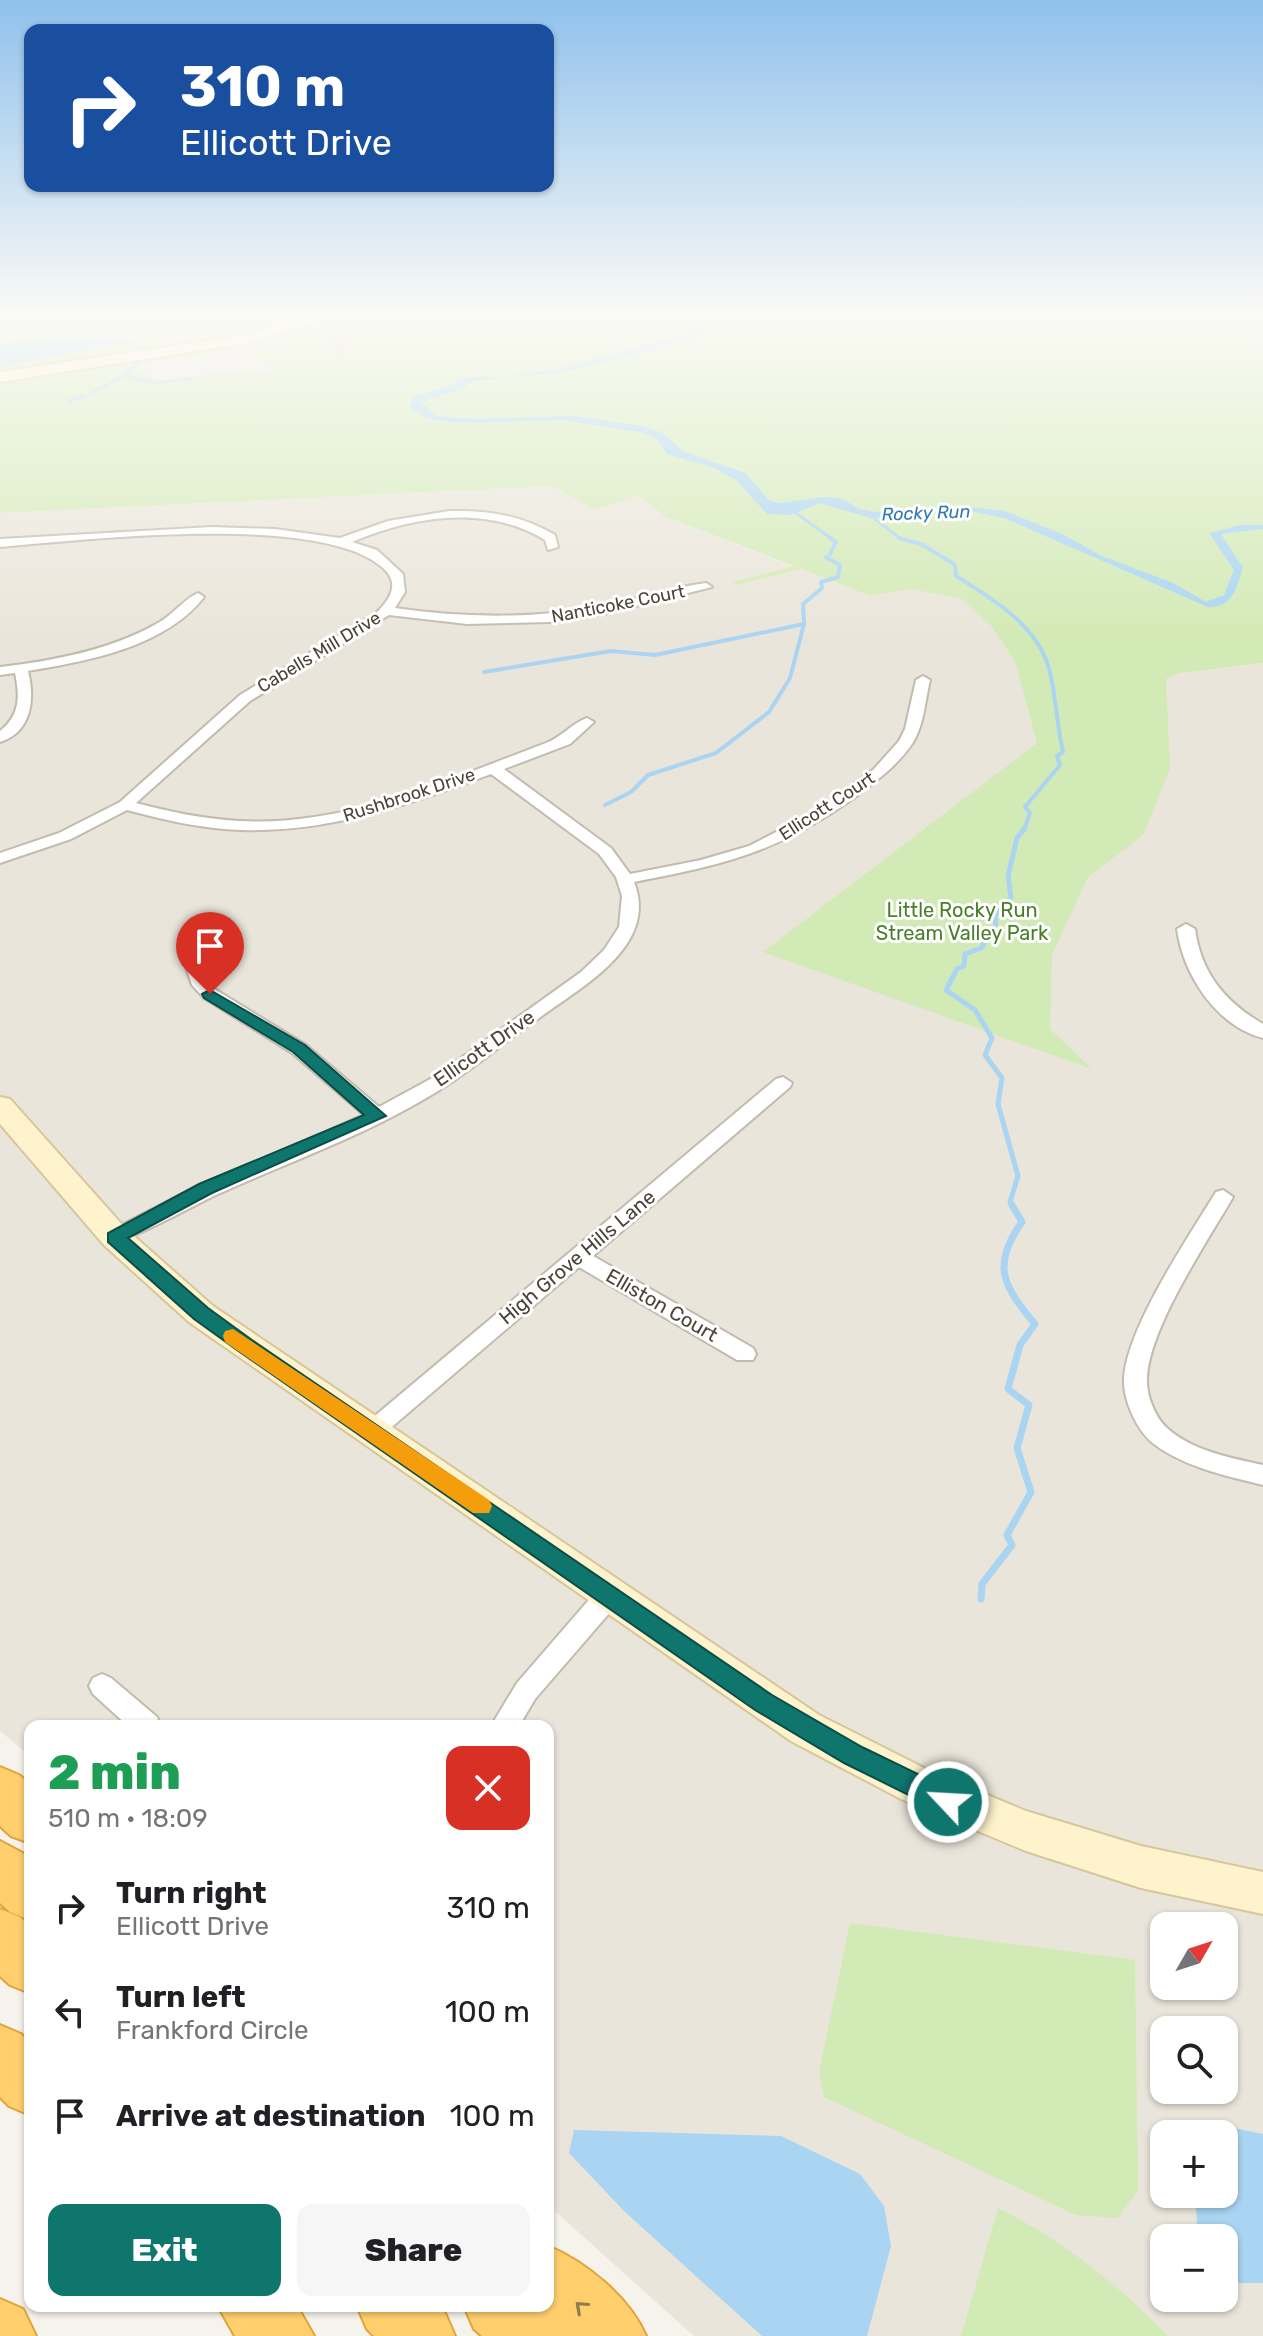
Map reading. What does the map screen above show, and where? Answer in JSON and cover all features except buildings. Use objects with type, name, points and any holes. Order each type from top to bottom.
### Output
[{"type":"highway","points":[[0,1792],[24,1813]]},
{"type":"highway","points":[[0,1867],[24,1888]]},
{"type":"highway","points":[[0,1937],[24,1959]]},
{"type":"highway","points":[[0,2055],[24,2079]]},
{"type":"highway","points":[[554,2283],[613,2336]]},
{"type":"highway","points":[[257,2312],[281,2336]]},
{"type":"highway","points":[[396,2312],[422,2336]]},
{"type":"highway","points":[[504,2312],[531,2336]]},
{"type":"street","points":[[344,541],[390,522],[458,515],[525,524],[551,538],[552,547]]},
{"type":"street","name":"Cabells Mill Drive","points":[[0,543],[257,530],[294,532],[344,541],[382,557],[396,572],[398,594],[386,611],[245,698],[125,805],[65,836],[0,858]]},
{"type":"street","name":"Nanticoke Court","points":[[386,611],[460,620],[537,619],[607,609],[674,590],[706,587]]},
{"type":"street","points":[[0,671],[21,669],[93,651],[144,633],[186,613],[198,597]]},
{"type":"street","points":[[0,738],[20,721],[27,707],[21,669]]},
{"type":"street","name":"Ellicott Court","points":[[627,879],[703,864],[755,849],[817,817],[878,773],[905,743],[912,729],[923,680]]},
{"type":"street","name":"Rushbrook Drive","points":[[125,805],[206,826],[292,826],[375,809],[565,741],[587,722]]},
{"type":"street","points":[[492,767],[605,851],[627,879]]},
{"type":"street","name":"Ellicott Drive","points":[[115,1237],[206,1188],[415,1097],[598,967],[619,943],[628,925],[632,908],[627,879]]},
{"type":"street","points":[[1186,929],[1187,948],[1207,988],[1263,1032]]},
{"type":"street","points":[[193,961],[201,985],[210,994],[299,1049],[377,1116]]},
{"type":"street","name":"High Grove Hills Lane","points":[[372,1431],[783,1083]]},
{"type":"street","points":[[0,1106],[19,1132],[115,1237],[201,1314],[805,1728],[948,1802],[1029,1834],[1174,1878],[1263,1893]]},
{"type":"street","points":[[1223,1197],[1173,1284],[1141,1355],[1135,1378],[1152,1428],[1189,1453],[1263,1475]]},
{"type":"street","name":"Elliston Court","points":[[578,1257],[745,1354]]},
{"type":"street","points":[[508,1720],[535,1680],[609,1595]]},
{"type":"street","points":[[102,1686],[140,1720]]},
{"type":"shaded area","points":[[552,486],[595,510],[638,494],[666,517],[870,596],[911,589],[961,599],[991,626],[1016,661],[1165,679],[1180,673],[1263,663],[1263,2336],[694,2336],[554,2210],[554,1720],[24,1720],[24,1751],[0,1731],[0,513]]},
{"type":"green space","name":"Little Rocky Run Stream Valley Park","points":[[0,424],[1263,424],[1263,663],[1180,673],[1166,679],[1170,769],[1143,835],[1088,877],[1052,955],[1050,1029],[1092,1069],[763,952],[1037,743],[1015,661],[991,626],[961,599],[911,589],[870,596],[801,569],[737,585],[733,582],[794,566],[666,517],[638,495],[595,510],[552,486],[0,513]]},
{"type":"green space","points":[[850,1923],[1135,1960],[1138,2191],[1117,2218],[1076,2215],[824,2097],[819,2072]]},
{"type":"green space","points":[[998,2208],[1045,2234],[1088,2264],[1168,2336],[961,2336]]},
{"type":"water","name":"Rocky Run","points":[[588,424],[629,424],[663,433],[684,452],[745,473],[769,500],[778,503],[826,497],[843,499],[859,509],[876,512],[963,506],[1005,511],[1062,534],[1102,556],[1173,583],[1206,602],[1224,595],[1234,570],[1209,533],[1240,525],[1263,525],[1263,529],[1221,534],[1243,568],[1229,600],[1208,607],[1004,518],[969,511],[870,518],[820,503],[791,515],[767,514],[736,480],[714,468],[667,454],[658,440],[644,433]]},
{"type":"water","points":[[1238,2129],[1263,2134],[1263,2283],[1238,2283],[1238,2224],[1197,2224],[1196,2208],[1238,2208]]},
{"type":"water","points":[[574,2130],[781,2136],[860,2174],[884,2206],[891,2246],[867,2336],[762,2336],[624,2211],[569,2153]]},
{"type":"waterway","points":[[796,513],[833,540]]},
{"type":"waterway","name":"Rocky Run","points":[[870,515],[900,538]]},
{"type":"waterway","points":[[900,538],[921,544],[954,564]]},
{"type":"waterway","points":[[830,554],[836,542],[833,540]]},
{"type":"waterway","points":[[804,624],[803,604],[822,588],[821,582],[838,577],[840,565],[826,557]]},
{"type":"waterway","points":[[955,567],[956,576],[999,604],[1025,627],[1036,641],[1050,672],[1063,752],[1057,756],[1060,765],[1025,807],[1030,813],[1024,829]]},
{"type":"waterway","points":[[484,672],[611,651],[655,655],[804,624]]},
{"type":"waterway","points":[[605,805],[631,792],[648,775],[716,753],[769,712],[790,678],[804,624]]},
{"type":"waterway","points":[[1013,1207],[1010,1202],[1018,1176],[998,1104],[1002,1078],[985,1055],[992,1038],[975,1010],[946,990],[957,969],[964,966],[965,954],[981,948],[996,927],[995,915],[1011,898],[1008,876],[1017,838],[1024,829]]},
{"type":"waterway","points":[[981,1599],[982,1584],[1012,1545],[1007,1535],[1031,1492],[1017,1448],[1029,1405],[1008,1389],[1020,1345],[1035,1324],[1015,1298],[1005,1275],[1006,1251],[1022,1222],[1012,1205]]},
{"type":"slow traffic","points":[[233,1336],[481,1506]]},
{"type":"route","points":[[210,994],[299,1049],[377,1116],[206,1188],[115,1237],[201,1314],[266,1361],[764,1702],[853,1755],[948,1802]]}]
